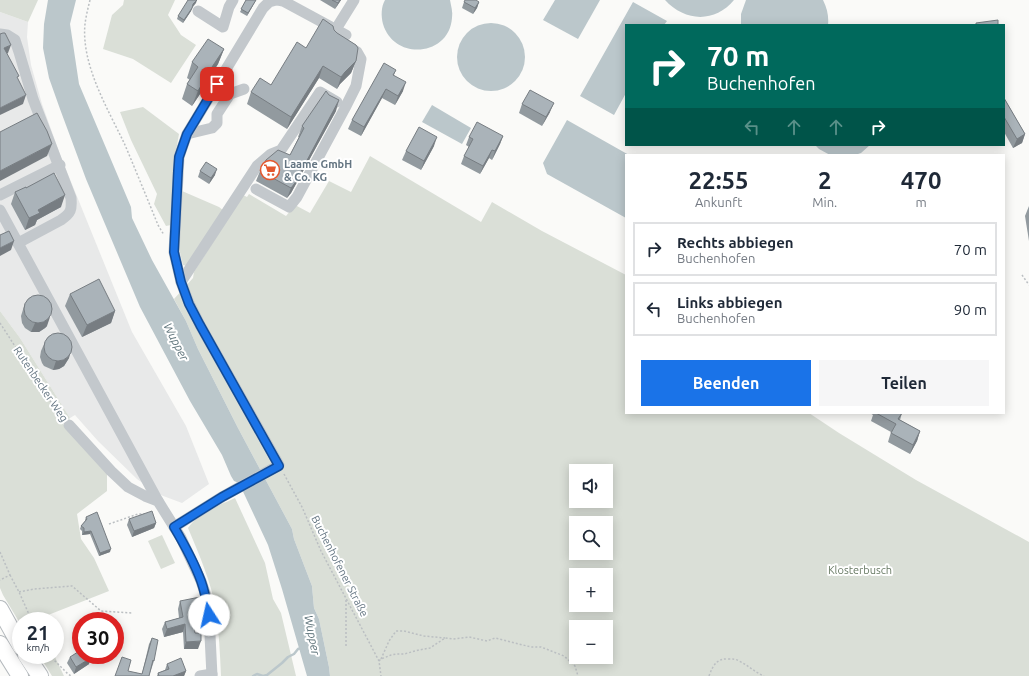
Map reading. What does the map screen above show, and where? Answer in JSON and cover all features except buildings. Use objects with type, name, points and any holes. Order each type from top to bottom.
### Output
[{"type":"highway","points":[[0,609],[12,631]]},
{"type":"highway","points":[[0,644],[20,676]]},
{"type":"highway","points":[[32,664],[40,676]]},
{"type":"street","points":[[198,11],[223,27],[229,7],[233,0]]},
{"type":"street","points":[[174,527],[222,497],[279,466],[200,325],[189,304],[181,282],[174,252],[179,157],[187,134],[269,2],[277,0],[283,1],[341,32]]},
{"type":"street","points":[[256,189],[289,207],[297,198],[345,108],[356,86],[361,59],[357,52],[336,39],[341,32],[354,0]]},
{"type":"street","points":[[0,34],[7,35],[15,40],[33,99],[60,165],[71,198],[72,208],[67,216],[61,220],[18,243]]},
{"type":"street","points":[[187,134],[212,128],[217,124],[217,114],[230,94],[244,88]]},
{"type":"street","points":[[181,282],[257,166],[271,154],[281,150],[320,92],[345,108]]},
{"type":"street","points":[[0,195],[60,165]]},
{"type":"street","points":[[0,210],[194,564],[206,596],[209,615],[212,675],[200,676]]},
{"type":"street","points":[[69,425],[128,487],[160,504]]},
{"type":"path","points":[[90,0],[85,24],[85,40],[93,76],[158,225],[165,236]]},
{"type":"path","points":[[1022,274],[1029,284]]},
{"type":"path","name":"Rutenbecker Weg","points":[[0,323],[51,402],[69,425]]},
{"type":"path","name":"Buchenhofener Straße","points":[[279,466],[302,507],[320,551],[380,660],[381,676]]},
{"type":"path","points":[[109,524],[138,514],[150,513],[160,504]]},
{"type":"path","points":[[0,552],[28,612]]},
{"type":"path","points":[[0,580],[10,575]]},
{"type":"path","points":[[19,592],[34,589],[72,586],[101,611],[133,613]]},
{"type":"path","points":[[346,598],[346,648]]},
{"type":"path","points":[[380,660],[389,641],[396,631],[453,639],[469,638],[487,641],[495,638],[531,647],[541,647],[564,656],[575,666],[578,676]]},
{"type":"path","points":[[380,660],[391,655],[404,654],[430,648],[445,638]]},
{"type":"path","points":[[709,676],[714,666],[720,660],[725,659],[737,660],[758,674],[764,676]]},
{"type":"path","points":[[58,664],[71,676]]},
{"type":"shaded area","points":[[0,12],[28,22],[27,37],[31,65],[42,104],[61,157],[132,332],[186,426],[209,484],[182,503],[158,494],[137,479],[98,441],[75,415],[70,418],[20,338],[0,311]]},
{"type":"green space","points":[[0,0],[38,0],[28,22],[0,12]]},
{"type":"green space","points":[[124,0],[175,0],[168,15],[181,35],[196,45],[171,83],[133,59],[103,49],[112,15],[123,5]]},
{"type":"green space","points":[[143,107],[179,134],[176,151],[171,225],[166,226],[154,204],[157,194],[131,140],[120,112]]},
{"type":"green space","name":"Klosterbusch","points":[[370,156],[481,222],[492,202],[542,231],[625,274],[625,414],[810,414],[916,480],[1029,542],[1029,676],[330,676],[319,619],[314,608],[312,586],[294,539],[292,529],[238,428],[174,299],[193,278],[194,272],[243,195],[247,197],[249,194],[286,216],[295,205],[310,213],[329,181],[351,192]]},
{"type":"green space","points":[[182,191],[219,207],[224,211],[187,266],[183,265],[178,244]]},
{"type":"green space","points":[[0,311],[20,338],[70,418],[63,424],[107,473],[107,491],[77,514],[81,539],[94,558],[109,591],[56,612],[13,612],[0,588]]},
{"type":"green space","points":[[235,498],[265,563],[273,599],[281,613],[296,676],[221,676],[218,627],[214,601],[205,569],[188,528],[192,522],[203,514]]},
{"type":"green space","points":[[162,535],[175,563],[161,569],[148,541]]},
{"type":"green space","points":[[45,664],[58,664],[64,676],[52,676]]},
{"type":"water","name":"Wupper","points":[[48,0],[76,0],[70,24],[79,84],[131,207],[132,218],[152,260],[186,321],[198,349],[238,428],[292,529],[294,539],[312,586],[314,608],[319,619],[330,676],[307,676],[268,545],[239,483],[234,481],[231,476],[222,455],[190,401],[140,307],[86,179],[49,78],[43,48],[44,24]]},
{"type":"water","points":[[385,0],[450,0],[452,16],[449,31],[442,41],[432,47],[420,50],[409,49],[398,44],[389,36],[383,24],[382,12]]},
{"type":"water","points":[[555,0],[600,0],[578,39],[543,20]]},
{"type":"water","points":[[665,0],[734,0],[718,13],[700,17],[682,13]]},
{"type":"water","points":[[746,0],[823,0],[826,6],[828,24],[741,24],[741,14]]},
{"type":"water","points":[[633,2],[667,21],[665,24],[625,24],[625,95],[614,115],[580,96]]},
{"type":"water","points":[[491,23],[504,26],[515,33],[522,44],[525,57],[522,70],[515,81],[504,88],[491,91],[478,88],[467,81],[460,70],[457,57],[460,44],[467,33],[478,26]]},
{"type":"water","points":[[432,105],[471,128],[462,144],[422,122]]},
{"type":"water","points":[[567,120],[627,154],[625,154],[625,217],[547,174],[543,163]]},
{"type":"water","points":[[816,146],[869,146],[858,154],[828,154]]},
{"type":"waterway","points":[[253,676],[257,674],[263,676],[267,675],[301,648]]},
{"type":"place","name":"Laame GmbH & Co. KG","points":[[270,170]]},
{"type":"route","points":[[209,615],[206,596],[201,581],[194,564],[174,527],[222,497],[279,466],[189,304],[181,282],[174,252],[179,157],[187,134],[217,84]]}]
